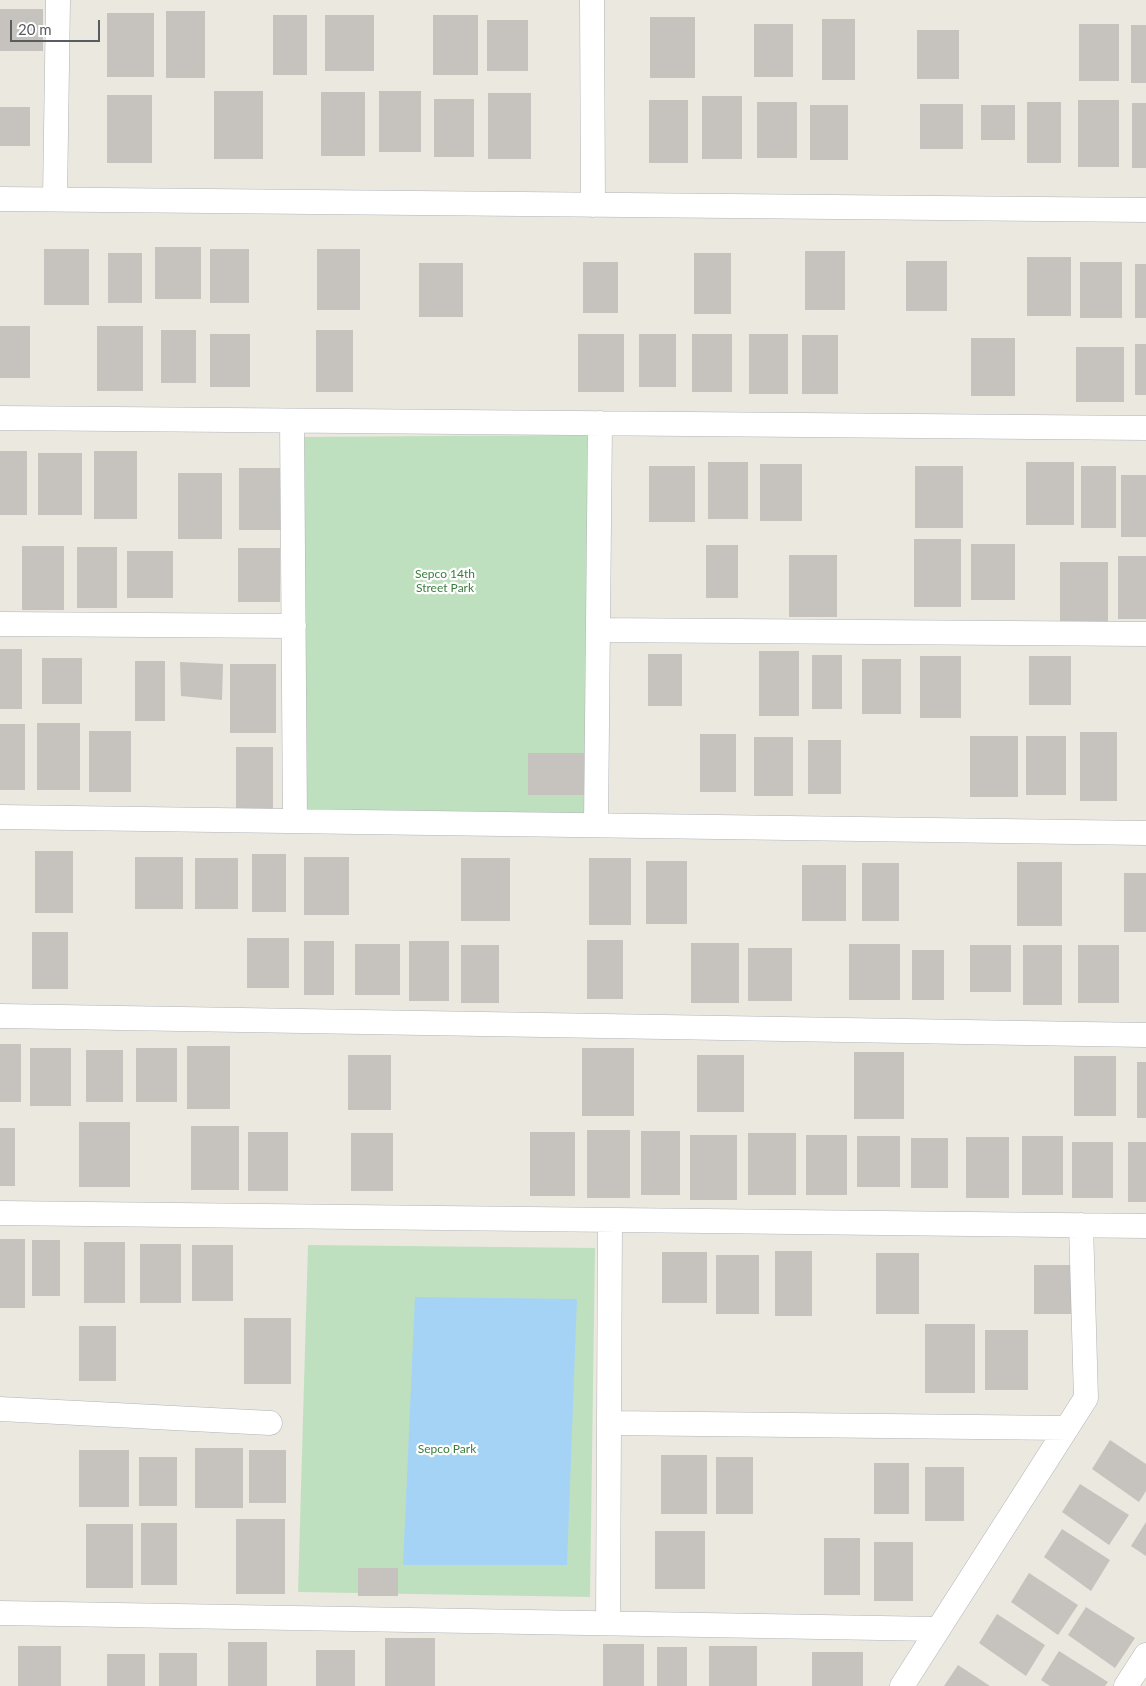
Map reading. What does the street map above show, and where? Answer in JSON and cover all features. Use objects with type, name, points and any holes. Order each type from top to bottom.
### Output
[{"type":"street","points":[[55,199],[58,0]]},
{"type":"street","points":[[592,0],[593,205]]},
{"type":"street","points":[[0,199],[1146,210]]},
{"type":"street","points":[[0,418],[1146,428]]},
{"type":"street","points":[[292,421],[295,821]]},
{"type":"street","points":[[596,825],[600,423]]},
{"type":"street","points":[[0,624],[294,626]]},
{"type":"street","points":[[598,630],[1146,634]]},
{"type":"street","points":[[0,817],[1146,833]]},
{"type":"street","points":[[0,1016],[1146,1035]]},
{"type":"street","points":[[0,1213],[1146,1226]]},
{"type":"street","points":[[608,1623],[610,1220]]},
{"type":"street","points":[[902,1686],[1086,1398],[1081,1225]]},
{"type":"street","points":[[0,1409],[270,1423]]},
{"type":"street","points":[[609,1423],[1067,1428]]},
{"type":"street","points":[[0,1613],[938,1629]]},
{"type":"street","points":[[1126,1686],[1146,1655]]},
{"type":"green space","name":"Sepco 14th Street Park","points":[[591,435],[585,813],[304,813],[300,437]]},
{"type":"green space","name":"Sepco Park","points":[[308,1245],[595,1248],[590,1597],[298,1592]]},
{"type":"water","points":[[415,1297],[577,1299],[567,1565],[403,1565]]},
{"type":"building","points":[[0,9],[43,9],[43,51],[0,51]]},
{"type":"building","points":[[166,11],[205,11],[205,78],[166,78]]},
{"type":"building","points":[[107,13],[154,13],[154,77],[107,77]]},
{"type":"building","points":[[273,15],[307,15],[307,75],[273,75]]},
{"type":"building","points":[[325,15],[374,15],[374,71],[325,71]]},
{"type":"building","points":[[433,15],[478,15],[478,75],[433,75]]},
{"type":"building","points":[[650,17],[695,17],[695,78],[650,78]]},
{"type":"building","points":[[822,19],[855,19],[855,80],[822,80]]},
{"type":"building","points":[[487,20],[528,20],[528,71],[487,71]]},
{"type":"building","points":[[754,24],[793,24],[793,77],[754,77]]},
{"type":"building","points":[[1079,24],[1119,24],[1119,81],[1079,81]]},
{"type":"building","points":[[1131,25],[1146,25],[1146,83],[1131,83]]},
{"type":"building","points":[[917,30],[959,30],[959,79],[917,79]]},
{"type":"building","points":[[214,91],[263,91],[263,159],[214,159]]},
{"type":"building","points":[[379,91],[421,91],[421,152],[379,152]]},
{"type":"building","points":[[321,92],[365,92],[365,156],[321,156]]},
{"type":"building","points":[[488,93],[531,93],[531,159],[488,159]]},
{"type":"building","points":[[107,95],[152,95],[152,163],[107,163]]},
{"type":"building","points":[[702,96],[742,96],[742,159],[702,159]]},
{"type":"building","points":[[434,99],[474,99],[474,157],[434,157]]},
{"type":"building","points":[[649,100],[688,100],[688,163],[649,163]]},
{"type":"building","points":[[1078,100],[1119,100],[1119,167],[1078,167]]},
{"type":"building","points":[[757,102],[797,102],[797,158],[757,158]]},
{"type":"building","points":[[1027,102],[1061,102],[1061,163],[1027,163]]},
{"type":"building","points":[[1132,103],[1146,103],[1146,168],[1132,168]]},
{"type":"building","points":[[920,104],[963,104],[963,149],[920,149]]},
{"type":"building","points":[[810,105],[848,105],[848,160],[810,160]]},
{"type":"building","points":[[981,105],[1015,105],[1015,140],[981,140]]},
{"type":"building","points":[[0,107],[30,107],[30,146],[0,146]]},
{"type":"building","points":[[155,247],[201,247],[201,299],[155,299]]},
{"type":"building","points":[[44,249],[89,249],[89,305],[44,305]]},
{"type":"building","points":[[210,249],[249,249],[249,303],[210,303]]},
{"type":"building","points":[[317,249],[360,249],[360,310],[317,310]]},
{"type":"building","points":[[805,251],[845,251],[845,310],[805,310]]},
{"type":"building","points":[[108,253],[142,253],[142,303],[108,303]]},
{"type":"building","points":[[694,253],[731,253],[731,314],[694,314]]},
{"type":"building","points":[[1027,257],[1071,257],[1071,316],[1027,316]]},
{"type":"building","points":[[906,261],[947,261],[947,311],[906,311]]},
{"type":"building","points":[[583,262],[618,262],[618,313],[583,313]]},
{"type":"building","points":[[1080,262],[1122,262],[1122,318],[1080,318]]},
{"type":"building","points":[[419,263],[463,263],[463,317],[419,317]]},
{"type":"building","points":[[1135,264],[1146,264],[1146,318],[1135,318]]},
{"type":"building","points":[[0,326],[30,326],[30,378],[0,378]]},
{"type":"building","points":[[97,326],[143,326],[143,391],[97,391]]},
{"type":"building","points":[[161,330],[196,330],[196,383],[161,383]]},
{"type":"building","points":[[316,330],[353,330],[353,392],[316,392]]},
{"type":"building","points":[[210,334],[250,334],[250,387],[210,387]]},
{"type":"building","points":[[578,334],[624,334],[624,392],[578,392]]},
{"type":"building","points":[[639,334],[676,334],[676,387],[639,387]]},
{"type":"building","points":[[692,334],[732,334],[732,392],[692,392]]},
{"type":"building","points":[[749,334],[788,334],[788,394],[749,394]]},
{"type":"building","points":[[802,335],[838,335],[838,394],[802,394]]},
{"type":"building","points":[[971,338],[1015,338],[1015,396],[971,396]]},
{"type":"building","points":[[1135,344],[1146,344],[1146,395],[1135,395]]},
{"type":"building","points":[[1076,347],[1124,347],[1124,402],[1076,402]]},
{"type":"building","points":[[0,451],[27,451],[27,515],[0,515]]},
{"type":"building","points":[[94,451],[137,451],[137,519],[94,519]]},
{"type":"building","points":[[38,453],[82,453],[82,515],[38,515]]},
{"type":"building","points":[[708,462],[748,462],[748,519],[708,519]]},
{"type":"building","points":[[1026,462],[1074,462],[1074,525],[1026,525]]},
{"type":"building","points":[[760,464],[802,464],[802,521],[760,521]]},
{"type":"building","points":[[649,466],[695,466],[695,522],[649,522]]},
{"type":"building","points":[[915,466],[963,466],[963,528],[915,528]]},
{"type":"building","points":[[1081,466],[1116,466],[1116,528],[1081,528]]},
{"type":"building","points":[[239,468],[284,468],[284,530],[239,530]]},
{"type":"building","points":[[178,473],[222,473],[222,539],[178,539]]},
{"type":"building","points":[[1121,475],[1146,475],[1146,537],[1121,537]]},
{"type":"building","points":[[914,539],[961,539],[961,607],[914,607]]},
{"type":"building","points":[[971,544],[1015,544],[1015,600],[971,600]]},
{"type":"building","points":[[706,545],[738,545],[738,598],[706,598]]},
{"type":"building","points":[[22,546],[64,546],[64,610],[22,610]]},
{"type":"building","points":[[77,547],[117,547],[117,608],[77,608]]},
{"type":"building","points":[[238,548],[280,548],[280,602],[238,602]]},
{"type":"building","points":[[127,551],[173,551],[173,598],[127,598]]},
{"type":"building","points":[[789,555],[837,555],[837,617],[789,617]]},
{"type":"building","points":[[1118,556],[1146,556],[1146,619],[1118,619]]},
{"type":"building","points":[[1060,562],[1108,562],[1108,625],[1060,625]]},
{"type":"building","points":[[0,649],[22,649],[22,709],[0,709]]},
{"type":"building","points":[[759,651],[799,651],[799,716],[759,716]]},
{"type":"building","points":[[648,654],[682,654],[682,706],[648,706]]},
{"type":"building","points":[[812,655],[842,655],[842,709],[812,709]]},
{"type":"building","points":[[920,656],[961,656],[961,718],[920,718]]},
{"type":"building","points":[[1029,656],[1071,656],[1071,705],[1029,705]]},
{"type":"building","points":[[42,658],[82,658],[82,704],[42,704]]},
{"type":"building","points":[[862,659],[901,659],[901,714],[862,714]]},
{"type":"building","points":[[135,661],[165,661],[165,721],[135,721]]},
{"type":"building","points":[[180,662],[223,664],[222,700],[181,696]]},
{"type":"building","points":[[230,664],[276,664],[276,733],[230,733]]},
{"type":"building","points":[[37,723],[80,723],[80,790],[37,790]]},
{"type":"building","points":[[0,724],[25,724],[25,790],[0,790]]},
{"type":"building","points":[[89,731],[131,731],[131,792],[89,792]]},
{"type":"building","points":[[1080,732],[1117,732],[1117,801],[1080,801]]},
{"type":"building","points":[[700,734],[736,734],[736,792],[700,792]]},
{"type":"building","points":[[970,736],[1018,736],[1018,797],[970,797]]},
{"type":"building","points":[[1026,736],[1066,736],[1066,795],[1026,795]]},
{"type":"building","points":[[754,737],[793,737],[793,796],[754,796]]},
{"type":"building","points":[[808,740],[841,740],[841,794],[808,794]]},
{"type":"building","points":[[236,747],[273,747],[273,810],[236,810]]},
{"type":"building","points":[[528,753],[589,753],[589,795],[528,795]]},
{"type":"building","points":[[35,851],[73,851],[73,913],[35,913]]},
{"type":"building","points":[[252,854],[286,854],[286,912],[252,912]]},
{"type":"building","points":[[135,857],[183,857],[183,909],[135,909]]},
{"type":"building","points":[[304,857],[349,857],[349,915],[304,915]]},
{"type":"building","points":[[195,858],[238,858],[238,909],[195,909]]},
{"type":"building","points":[[461,858],[510,858],[510,921],[461,921]]},
{"type":"building","points":[[589,858],[631,858],[631,925],[589,925]]},
{"type":"building","points":[[646,861],[687,861],[687,924],[646,924]]},
{"type":"building","points":[[1017,862],[1062,862],[1062,926],[1017,926]]},
{"type":"building","points":[[862,863],[899,863],[899,921],[862,921]]},
{"type":"building","points":[[802,865],[846,865],[846,921],[802,921]]},
{"type":"building","points":[[1124,873],[1146,873],[1146,932],[1124,932]]},
{"type":"building","points":[[32,932],[68,932],[68,989],[32,989]]},
{"type":"building","points":[[247,938],[289,938],[289,988],[247,988]]},
{"type":"building","points":[[587,940],[623,940],[623,999],[587,999]]},
{"type":"building","points":[[304,941],[334,941],[334,995],[304,995]]},
{"type":"building","points":[[409,941],[449,941],[449,1001],[409,1001]]},
{"type":"building","points":[[691,943],[739,943],[739,1003],[691,1003]]},
{"type":"building","points":[[355,944],[400,944],[400,995],[355,995]]},
{"type":"building","points":[[849,944],[900,944],[900,1000],[849,1000]]},
{"type":"building","points":[[461,945],[499,945],[499,1003],[461,1003]]},
{"type":"building","points":[[970,945],[1011,945],[1011,992],[970,992]]},
{"type":"building","points":[[1023,945],[1062,945],[1062,1005],[1023,1005]]},
{"type":"building","points":[[1078,945],[1119,945],[1119,1003],[1078,1003]]},
{"type":"building","points":[[748,948],[792,948],[792,1001],[748,1001]]},
{"type":"building","points":[[912,950],[944,950],[944,1000],[912,1000]]},
{"type":"building","points":[[0,1044],[21,1044],[21,1102],[0,1102]]},
{"type":"building","points":[[187,1046],[230,1046],[230,1109],[187,1109]]},
{"type":"building","points":[[30,1048],[71,1048],[71,1106],[30,1106]]},
{"type":"building","points":[[136,1048],[177,1048],[177,1102],[136,1102]]},
{"type":"building","points":[[582,1048],[634,1048],[634,1116],[582,1116]]},
{"type":"building","points":[[86,1050],[123,1050],[123,1102],[86,1102]]},
{"type":"building","points":[[854,1052],[904,1052],[904,1119],[854,1119]]},
{"type":"building","points":[[348,1055],[391,1055],[391,1110],[348,1110]]},
{"type":"building","points":[[697,1055],[744,1055],[744,1112],[697,1112]]},
{"type":"building","points":[[1074,1056],[1116,1056],[1116,1116],[1074,1116]]},
{"type":"building","points":[[1137,1062],[1146,1062],[1146,1118],[1137,1118]]},
{"type":"building","points":[[79,1122],[130,1122],[130,1187],[79,1187]]},
{"type":"building","points":[[191,1126],[239,1126],[239,1190],[191,1190]]},
{"type":"building","points":[[0,1128],[15,1128],[15,1186],[0,1186]]},
{"type":"building","points":[[587,1130],[630,1130],[630,1198],[587,1198]]},
{"type":"building","points":[[641,1131],[680,1131],[680,1195],[641,1195]]},
{"type":"building","points":[[248,1132],[288,1132],[288,1191],[248,1191]]},
{"type":"building","points":[[530,1132],[575,1132],[575,1196],[530,1196]]},
{"type":"building","points":[[351,1133],[393,1133],[393,1191],[351,1191]]},
{"type":"building","points":[[748,1133],[796,1133],[796,1195],[748,1195]]},
{"type":"building","points":[[690,1135],[737,1135],[737,1200],[690,1200]]},
{"type":"building","points":[[806,1135],[847,1135],[847,1195],[806,1195]]},
{"type":"building","points":[[857,1136],[900,1136],[900,1187],[857,1187]]},
{"type":"building","points":[[1022,1136],[1063,1136],[1063,1195],[1022,1195]]},
{"type":"building","points":[[966,1137],[1009,1137],[1009,1198],[966,1198]]},
{"type":"building","points":[[911,1138],[948,1138],[948,1188],[911,1188]]},
{"type":"building","points":[[1072,1142],[1113,1142],[1113,1198],[1072,1198]]},
{"type":"building","points":[[1128,1142],[1146,1142],[1146,1202],[1128,1202]]},
{"type":"building","points":[[0,1239],[25,1239],[25,1308],[0,1308]]},
{"type":"building","points":[[32,1240],[60,1240],[60,1296],[32,1296]]},
{"type":"building","points":[[84,1242],[125,1242],[125,1303],[84,1303]]},
{"type":"building","points":[[140,1244],[181,1244],[181,1303],[140,1303]]},
{"type":"building","points":[[192,1245],[233,1245],[233,1301],[192,1301]]},
{"type":"building","points":[[775,1251],[812,1251],[812,1316],[775,1316]]},
{"type":"building","points":[[662,1252],[707,1252],[707,1303],[662,1303]]},
{"type":"building","points":[[876,1253],[919,1253],[919,1314],[876,1314]]},
{"type":"building","points":[[716,1255],[759,1255],[759,1314],[716,1314]]},
{"type":"building","points":[[1034,1265],[1077,1265],[1077,1314],[1034,1314]]},
{"type":"building","points":[[244,1318],[291,1318],[291,1384],[244,1384]]},
{"type":"building","points":[[925,1324],[975,1324],[975,1393],[925,1393]]},
{"type":"building","points":[[79,1326],[116,1326],[116,1381],[79,1381]]},
{"type":"building","points":[[985,1330],[1028,1330],[1028,1390],[985,1390]]},
{"type":"building","points":[[1110,1440],[1146,1464],[1146,1491],[1139,1502],[1092,1469]]},
{"type":"building","points":[[195,1448],[243,1448],[243,1508],[195,1508]]},
{"type":"building","points":[[79,1450],[129,1450],[129,1507],[79,1507]]},
{"type":"building","points":[[249,1450],[286,1450],[286,1503],[249,1503]]},
{"type":"building","points":[[661,1455],[707,1455],[707,1514],[661,1514]]},
{"type":"building","points":[[139,1457],[177,1457],[177,1506],[139,1506]]},
{"type":"building","points":[[716,1457],[753,1457],[753,1514],[716,1514]]},
{"type":"building","points":[[874,1463],[909,1463],[909,1514],[874,1514]]},
{"type":"building","points":[[925,1467],[964,1467],[964,1521],[925,1521]]},
{"type":"building","points":[[1080,1484],[1129,1515],[1109,1545],[1062,1512]]},
{"type":"building","points":[[236,1519],[285,1519],[285,1594],[236,1594]]},
{"type":"building","points":[[1146,1522],[1146,1556],[1131,1546]]},
{"type":"building","points":[[141,1523],[177,1523],[177,1585],[141,1585]]},
{"type":"building","points":[[86,1524],[133,1524],[133,1588],[86,1588]]},
{"type":"building","points":[[1062,1529],[1110,1560],[1091,1591],[1044,1557]]},
{"type":"building","points":[[655,1531],[705,1531],[705,1589],[655,1589]]},
{"type":"building","points":[[824,1538],[860,1538],[860,1595],[824,1595]]},
{"type":"building","points":[[874,1542],[913,1542],[913,1601],[874,1601]]},
{"type":"building","points":[[358,1568],[398,1568],[398,1596],[358,1596]]},
{"type":"building","points":[[1029,1573],[1078,1605],[1058,1635],[1011,1602]]},
{"type":"building","points":[[1086,1607],[1135,1638],[1115,1668],[1068,1635]]},
{"type":"building","points":[[997,1614],[1045,1645],[1026,1676],[979,1643]]},
{"type":"building","points":[[385,1638],[435,1638],[435,1686],[385,1686]]},
{"type":"building","points":[[228,1642],[267,1642],[267,1686],[228,1686]]},
{"type":"building","points":[[603,1644],[644,1644],[644,1686],[603,1686]]},
{"type":"building","points":[[18,1646],[61,1646],[61,1686],[18,1686]]},
{"type":"building","points":[[709,1646],[757,1646],[757,1686],[709,1686]]},
{"type":"building","points":[[657,1647],[687,1647],[687,1686],[657,1686]]},
{"type":"building","points":[[316,1650],[355,1650],[355,1686],[316,1686]]},
{"type":"building","points":[[1059,1651],[1108,1682],[1105,1686],[1050,1686],[1041,1680]]},
{"type":"building","points":[[812,1652],[863,1652],[863,1686],[812,1686]]},
{"type":"building","points":[[159,1653],[197,1653],[197,1686],[159,1686]]},
{"type":"building","points":[[107,1654],[145,1654],[145,1686],[107,1686]]},
{"type":"building","points":[[958,1665],[990,1686],[944,1686]]}]
